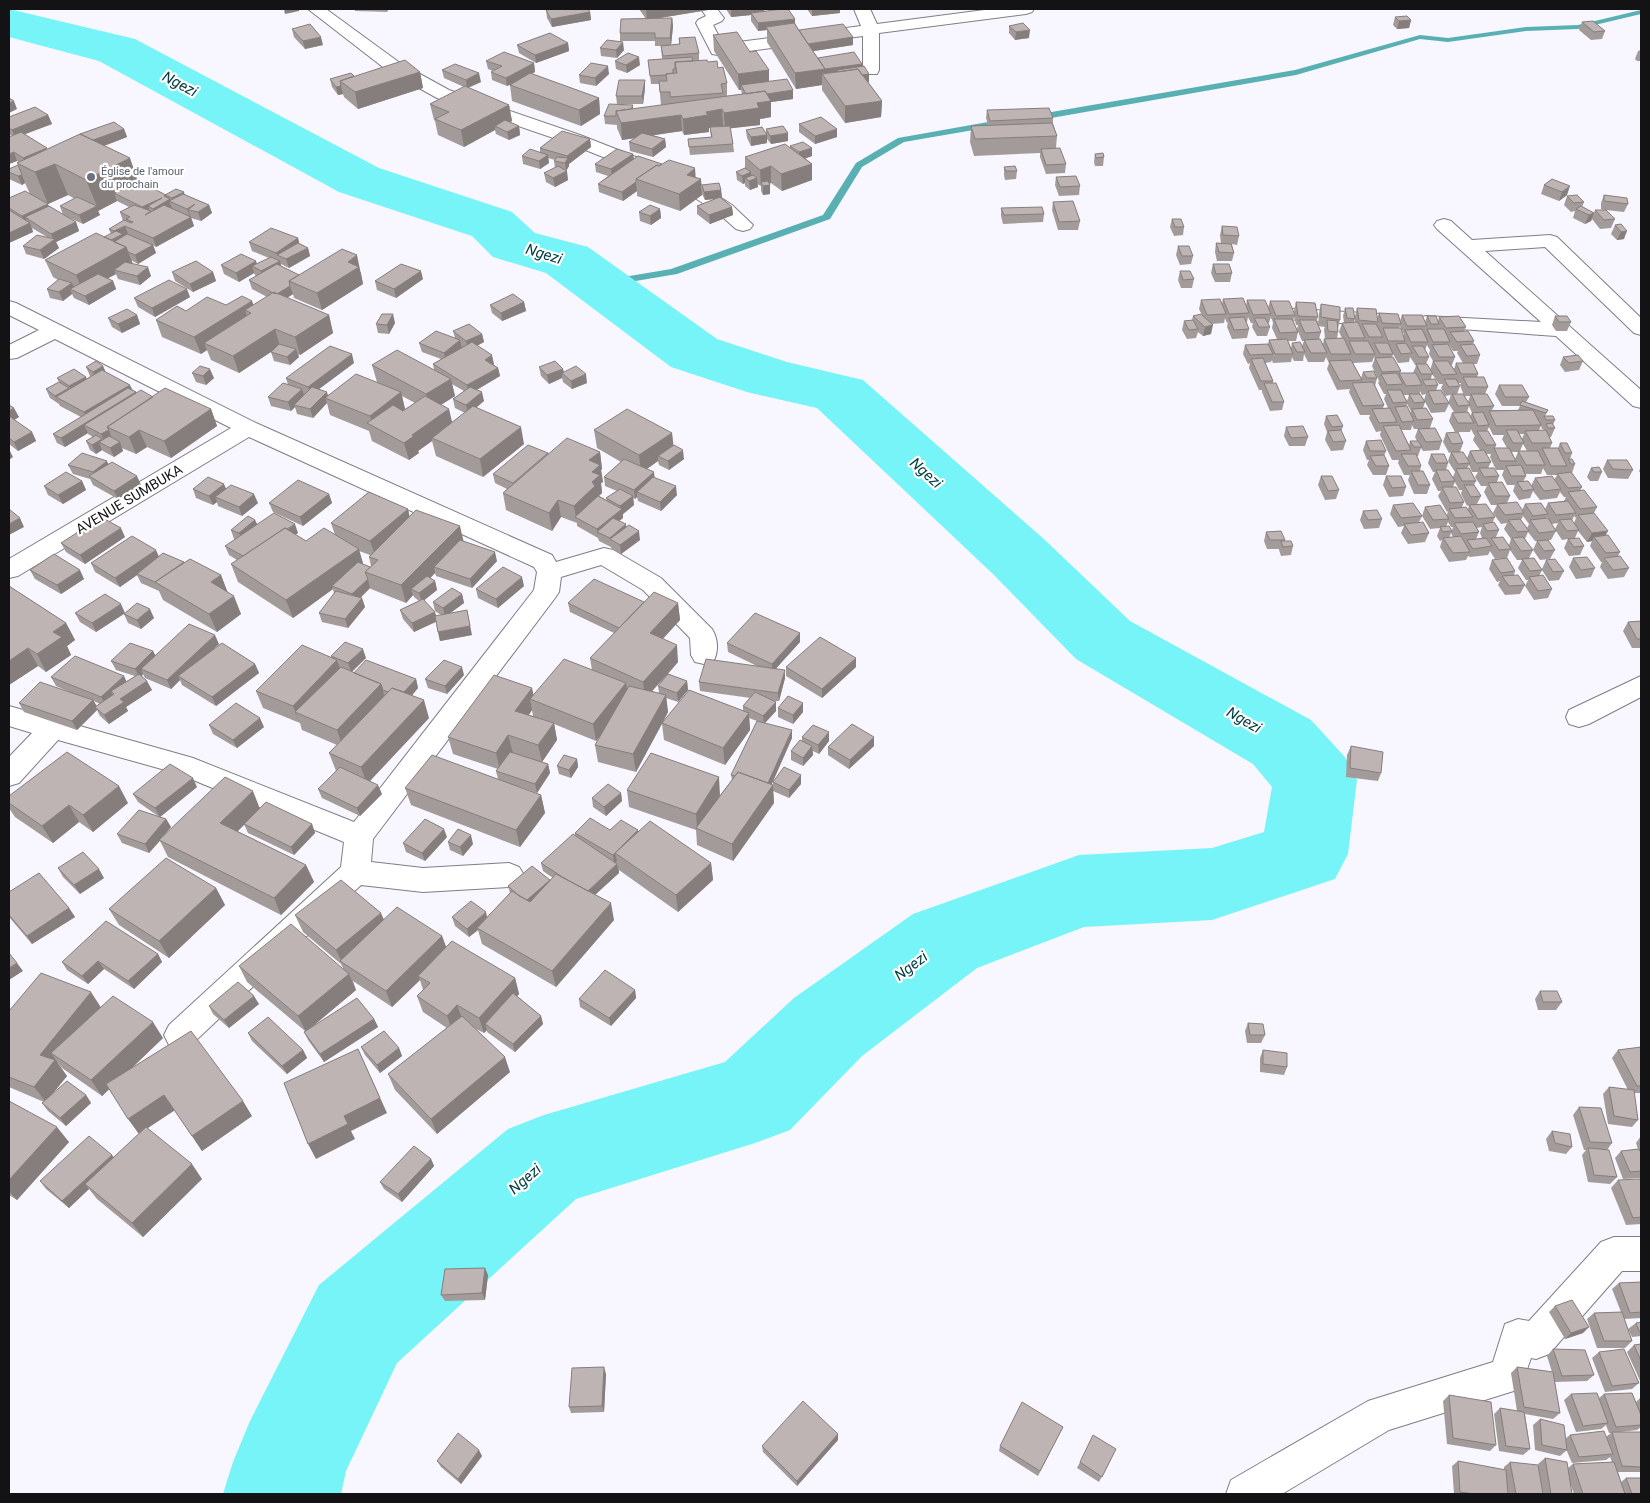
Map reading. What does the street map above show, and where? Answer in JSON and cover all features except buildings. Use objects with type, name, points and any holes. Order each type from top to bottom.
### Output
[{"type":"street","points":[[316,9],[394,67],[443,94],[574,139],[685,183],[725,209],[743,225]]},
{"type":"street","points":[[709,9],[716,18],[704,23],[718,50],[1026,9]]},
{"type":"street","points":[[862,9],[871,30],[871,70]]},
{"type":"street","points":[[1444,226],[1641,401]]},
{"type":"street","points":[[1467,246],[1550,241],[1641,329]]},
{"type":"street","points":[[9,307],[248,428],[543,561],[549,572],[546,592],[359,836],[355,872],[180,1035]]},
{"type":"street","points":[[1257,313],[1562,330]]},
{"type":"street","points":[[9,354],[54,331]]},
{"type":"street","name":"AVENUE SUMBUKA","points":[[9,570],[248,428]]},
{"type":"street","points":[[549,572],[604,556],[652,584],[703,635],[704,655]]},
{"type":"street","points":[[1579,716],[1641,686]]},
{"type":"street","points":[[9,716],[183,765],[359,836]]},
{"type":"street","points":[[9,774],[53,728]]},
{"type":"street","points":[[355,872],[423,880],[509,875]]},
{"type":"street","points":[[1245,1494],[1381,1414],[1507,1376],[1518,1337],[1536,1341],[1614,1254],[1641,1254]]},
{"type":"waterway","points":[[1034,118],[1296,72],[1420,37],[1448,40],[1526,29],[1578,27],[1641,12]]},
{"type":"waterway","name":"Ngezi","points":[[9,22],[117,50],[359,180],[492,224],[514,245],[567,260],[694,353],[770,378],[840,394],[1019,557],[1103,640],[1282,742],[1315,780],[1304,854],[1212,884],[1079,891],[945,941],[828,1027],[755,1098],[544,1162],[358,1324],[291,1462],[282,1494]]},
{"type":"waterway","points":[[600,284],[673,272],[827,217],[859,165],[901,140],[988,125]]},
{"type":"place","name":"Église de l'amour du prochain","points":[[91,177]]}]
